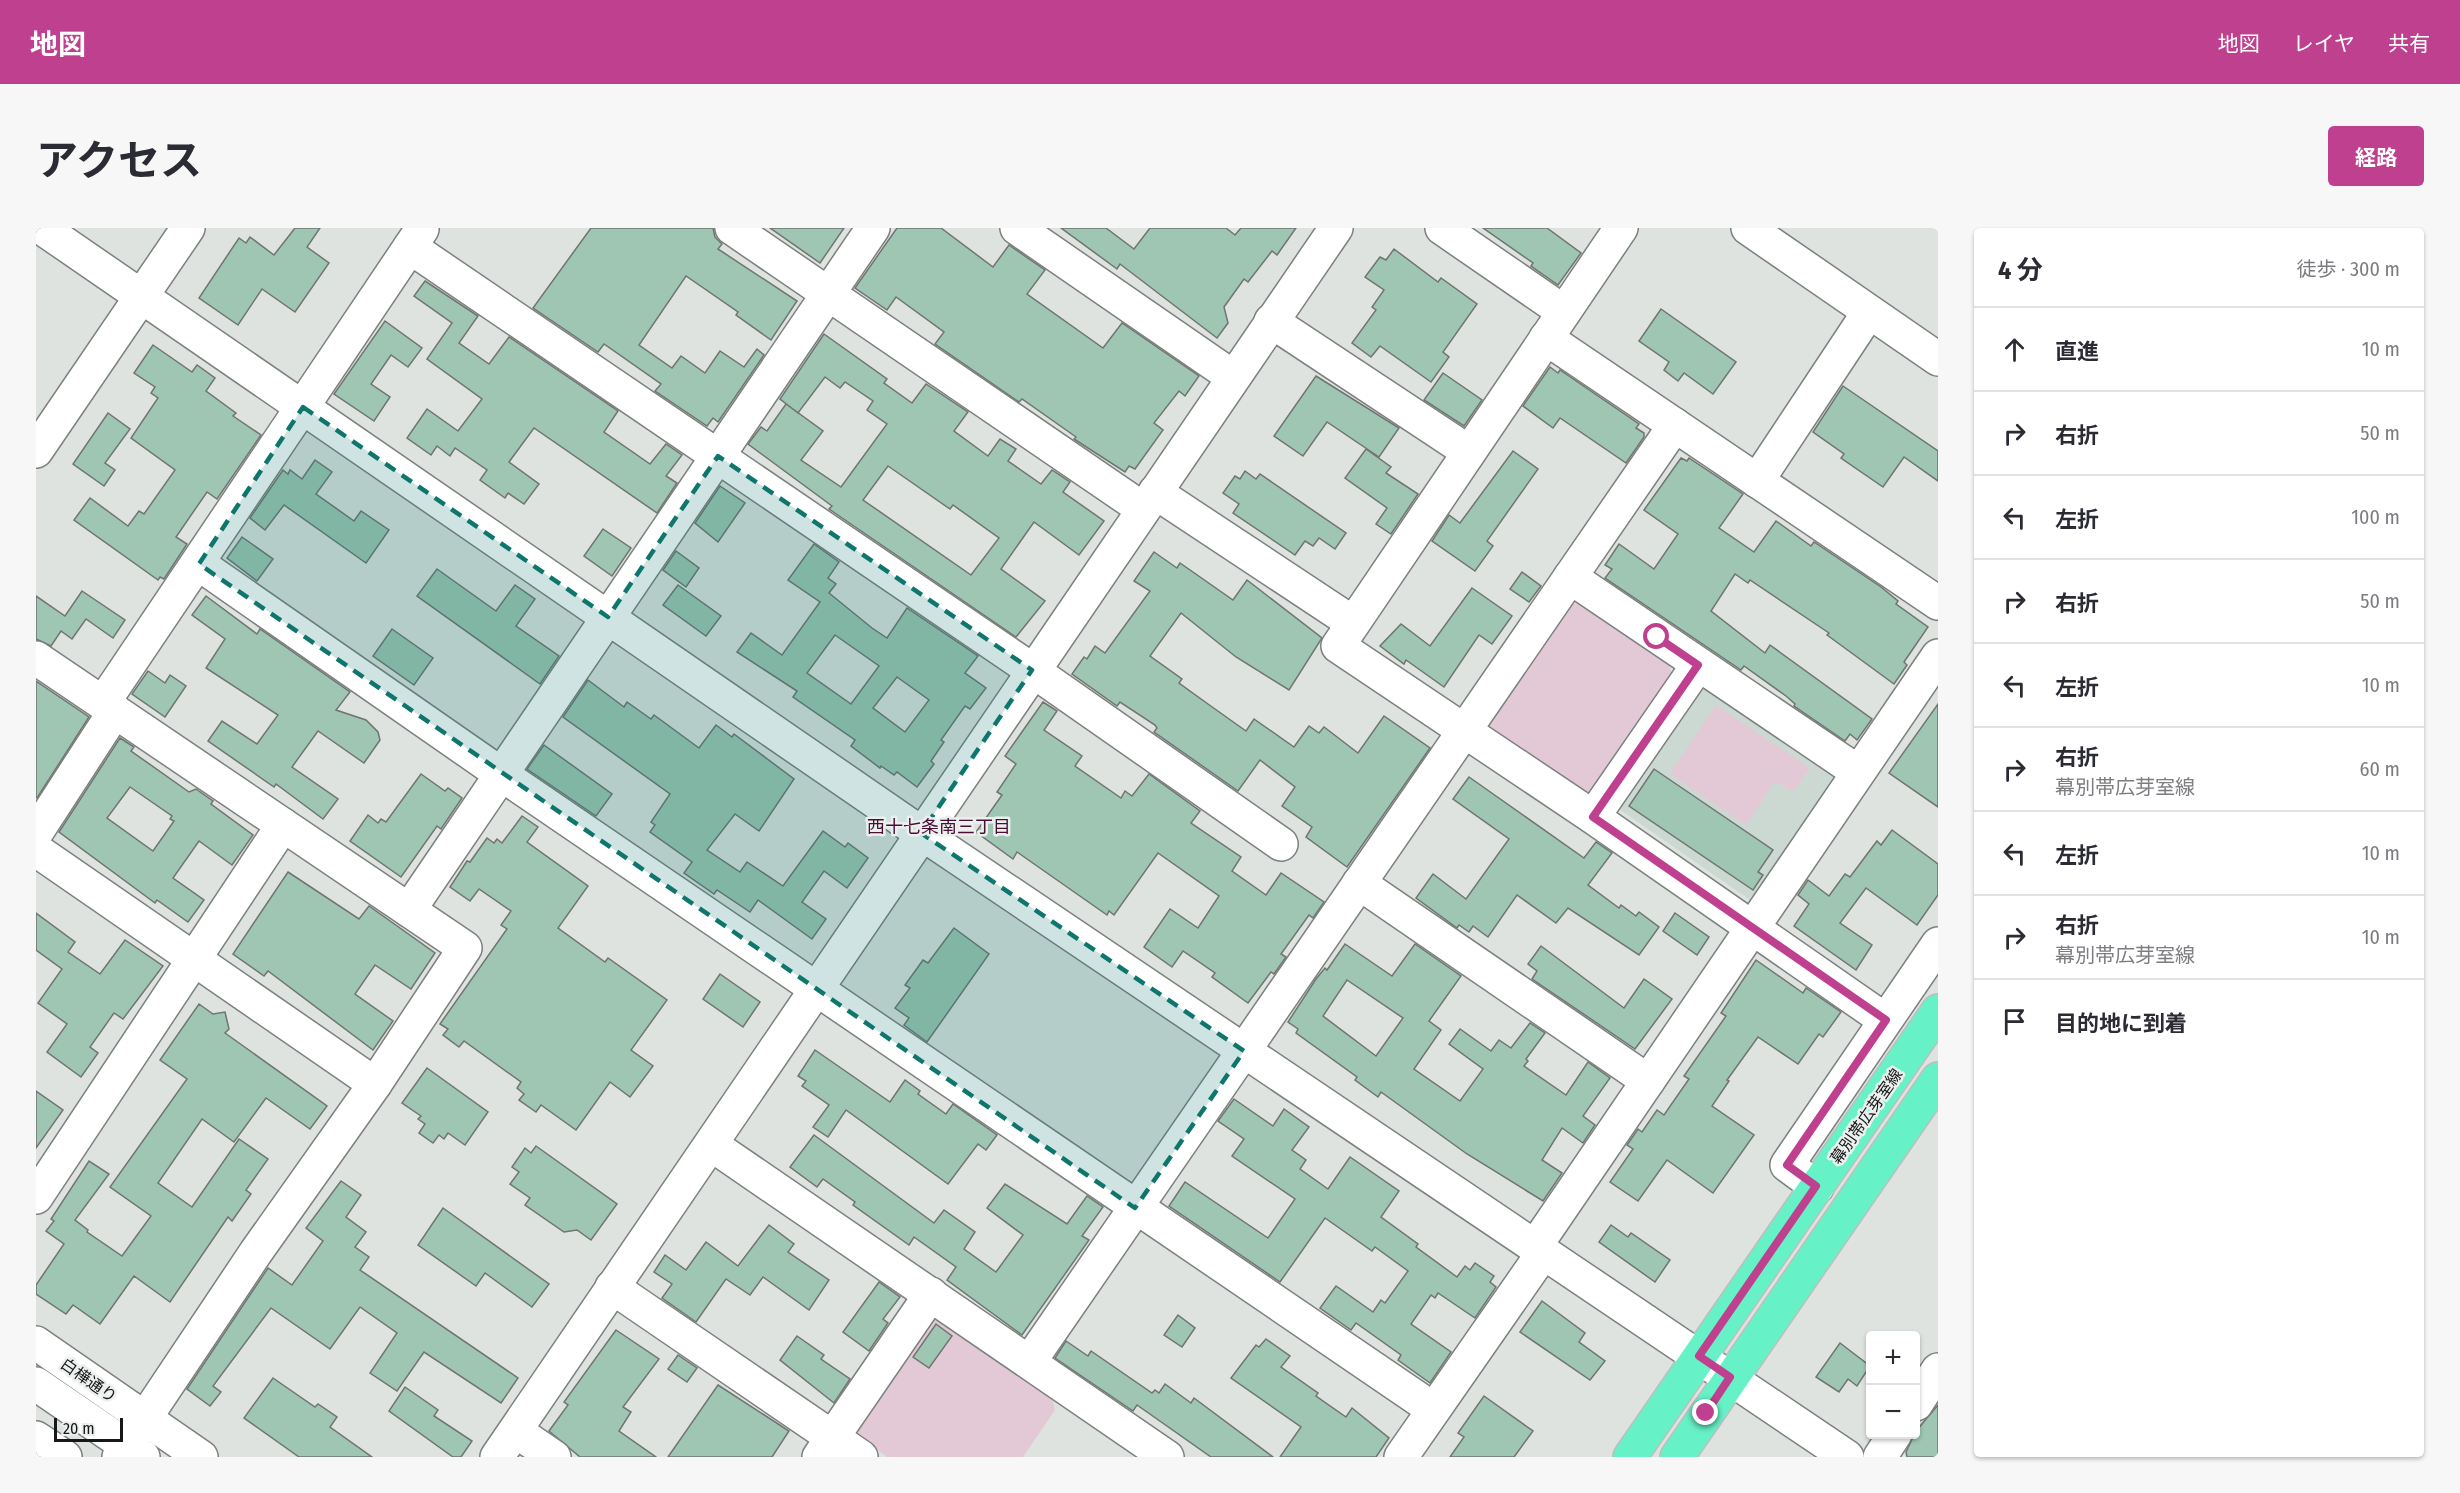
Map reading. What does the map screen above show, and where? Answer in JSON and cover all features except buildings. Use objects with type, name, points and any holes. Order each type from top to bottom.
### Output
[{"type":"main road","name":"幕別帯広芽室線","points":[[1630,1457],[1938,1011]]},
{"type":"main road","points":[[1677,1457],[1730,1377],[1937,1083]]},
{"type":"street","points":[[42,228],[921,833],[1847,1457]]},
{"type":"street","points":[[36,451],[188,228]]},
{"type":"street","points":[[732,228],[828,294],[1149,501],[1353,623]]},
{"type":"street","points":[[409,910],[873,228]]},
{"type":"street","points":[[1017,228],[1233,376]]},
{"type":"street","points":[[497,1457],[712,1145],[1032,670],[1336,228]]},
{"type":"street","points":[[1442,228],[1675,425],[1938,603]]},
{"type":"street","points":[[1621,228],[1338,646],[1593,817],[1886,1020]]},
{"type":"street","points":[[1748,228],[1938,358]]},
{"type":"street","points":[[36,833],[109,707],[199,564],[417,237],[718,456],[1032,670],[1281,844]]},
{"type":"street","points":[[1757,481],[1869,312]]},
{"type":"street","points":[[1271,321],[1469,452]]},
{"type":"street","points":[[1030,1361],[1675,425]]},
{"type":"street","points":[[199,564],[501,774],[1433,1409]]},
{"type":"street","points":[[1570,577],[1858,772]]},
{"type":"street","points":[[1401,1457],[1648,1081],[1938,656]]},
{"type":"street","points":[[36,658],[465,948],[375,1084],[256,1252],[133,1444]]},
{"type":"street","points":[[1593,817],[1698,665]]},
{"type":"street","points":[[36,1197],[283,825]]},
{"type":"street","points":[[36,850],[375,1084]]},
{"type":"street","points":[[1359,883],[1648,1081]]},
{"type":"street","points":[[1816,1186],[1787,1165],[1938,944]]},
{"type":"street","points":[[1903,1062],[1937,1083]]},
{"type":"street","points":[[712,1145],[1167,1457]]},
{"type":"street","points":[[612,1287],[826,1447],[861,1457]]},
{"type":"street","points":[[826,1447],[931,1294]]},
{"type":"street","name":"白樺通り","points":[[36,1343],[133,1444]]},
{"type":"street","points":[[1920,1398],[1938,1370]]},
{"type":"street","name":"白樺通り","points":[[36,1384],[133,1444],[201,1457]]},
{"type":"street","points":[[516,1431],[554,1457]]},
{"type":"street","points":[[36,1438],[64,1457]]},
{"type":"street","points":[[1880,1457],[1892,1439]]},
{"type":"highlighted area","points":[[303,407],[608,617],[718,456],[1032,670],[921,833],[1244,1051],[1135,1208],[199,564]]},
{"type":"shaded area","points":[[1582,602],[1667,659],[1675,683],[1592,802],[1483,728],[1564,607]]},
{"type":"shaded area","points":[[1703,681],[1839,771],[1750,900],[1619,809]]},
{"type":"shaded area","points":[[1716,705],[1810,768],[1793,792],[1775,781],[1746,825],[1670,774]]},
{"type":"shaded area","points":[[945,1313],[1048,1382],[1055,1410],[1023,1457],[887,1457],[852,1432],[930,1317]]},
{"type":"district","name":"西十七条南三丁目","points":[[939,827]]},
{"type":"route","points":[[1657,637],[1698,665],[1593,817],[1886,1020],[1787,1165],[1816,1186],[1699,1356],[1730,1377],[1706,1413]]}]
